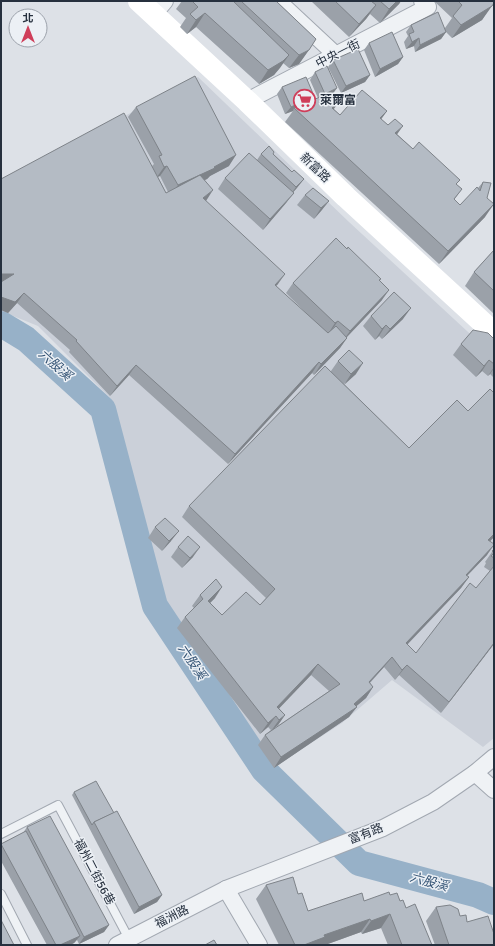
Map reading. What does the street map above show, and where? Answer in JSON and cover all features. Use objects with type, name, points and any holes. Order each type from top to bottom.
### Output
[{"type":"street","points":[[278,1],[336,55]]},
{"type":"street","name":"中央一街","points":[[247,101],[336,55],[425,4]]},
{"type":"street","name":"新富路","points":[[153,5],[247,101],[346,197],[494,332]]},
{"type":"street","name":"富有路","points":[[226,889],[289,863],[383,828],[433,802],[475,773],[494,757]]},
{"type":"street","points":[[475,773],[494,790]]},
{"type":"street","points":[[226,889],[259,945]]},
{"type":"street","name":"福洲路","points":[[123,942],[226,889]]},
{"type":"lane","name":"福州二街56巷","points":[[1,834],[58,805],[123,942]]},
{"type":"lane","points":[[1,894],[27,945]]},
{"type":"shaded area","points":[[198,77],[349,222],[494,356],[494,738],[483,747],[392,680],[342,723],[273,768],[161,608],[146,553],[144,515],[112,400],[38,326],[1,311],[1,182]]},
{"type":"building","points":[[192,1],[233,1],[289,55],[283,61],[268,70],[205,13],[196,20],[190,14],[198,7]]},
{"type":"building","points":[[241,1],[276,1],[316,39],[309,50],[299,55]]},
{"type":"building","points":[[335,1],[371,1],[376,5],[359,24]]},
{"type":"building","points":[[380,1],[397,1],[389,9]]},
{"type":"building","points":[[458,1],[494,1],[494,3],[492,6],[461,25],[453,16],[462,5]]},
{"type":"building","points":[[438,12],[446,32],[420,45],[419,38],[412,42],[409,34],[414,32],[411,25]]},
{"type":"building","points":[[392,32],[403,57],[380,69],[369,43]]},
{"type":"building","points":[[358,49],[370,75],[346,86],[333,60]]},
{"type":"building","points":[[327,66],[337,88],[325,94],[315,72]]},
{"type":"building","points":[[195,76],[236,155],[214,167],[215,168],[178,185],[167,166],[164,167],[159,156],[162,155],[136,107]]},
{"type":"building","points":[[306,77],[314,96],[291,107],[282,87]]},
{"type":"building","points":[[362,90],[387,111],[380,118],[388,125],[395,119],[403,126],[395,133],[413,149],[419,142],[460,180],[456,184],[462,189],[454,199],[460,205],[477,187],[480,191],[483,182],[491,183],[487,198],[494,204],[448,251],[294,108],[320,97],[324,101],[334,93],[341,99],[332,108],[340,115]]},
{"type":"building","points":[[124,113],[166,193],[200,175],[213,190],[203,198],[285,274],[275,285],[328,333],[336,326],[347,338],[321,364],[319,362],[235,454],[136,365],[117,386],[76,341],[77,340],[24,293],[15,302],[1,297],[1,282],[14,274],[1,274],[1,179]]},
{"type":"building","points":[[269,146],[274,152],[273,154],[292,172],[294,170],[304,179],[296,187],[261,154]]},
{"type":"building","points":[[249,153],[294,193],[270,219],[225,178]]},
{"type":"building","points":[[313,188],[329,201],[321,208],[305,195]]},
{"type":"building","points":[[336,238],[347,249],[348,247],[381,279],[379,280],[389,290],[350,331],[338,321],[335,323],[293,283]]},
{"type":"building","points":[[494,250],[494,291],[474,272]]},
{"type":"building","points":[[394,292],[411,308],[390,329],[386,325],[382,329],[371,316]]},
{"type":"building","points":[[473,330],[488,333],[494,339],[494,364],[489,360],[484,366],[461,344]]},
{"type":"building","points":[[349,350],[363,363],[351,374],[338,361]]},
{"type":"building","points":[[325,366],[409,448],[457,400],[468,411],[490,389],[494,393],[494,534],[488,540],[494,545],[466,575],[469,577],[406,643],[416,653],[470,583],[476,588],[494,566],[494,643],[449,702],[407,665],[402,670],[392,657],[369,682],[373,687],[354,704],[357,707],[281,757],[265,735],[340,684],[318,664],[277,707],[285,715],[279,720],[276,716],[268,723],[185,617],[203,599],[200,595],[216,579],[222,587],[208,601],[222,615],[246,592],[260,605],[275,589],[189,506]]},
{"type":"building","points":[[165,518],[179,531],[169,541],[155,527]]},
{"type":"building","points":[[188,536],[200,547],[190,558],[178,547]]},
{"type":"building","points":[[96,781],[114,813],[94,822],[92,825],[74,792]]},
{"type":"building","points":[[117,811],[162,895],[139,907],[94,822]]},
{"type":"building","points":[[50,816],[109,925],[84,937],[27,827]]},
{"type":"building","points":[[26,831],[80,936],[60,945],[56,945],[1,844]]},
{"type":"building","points":[[293,877],[298,894],[302,893],[308,911],[362,893],[364,901],[389,892],[390,895],[397,893],[400,901],[403,900],[406,908],[415,904],[432,945],[402,945],[390,914],[371,921],[370,919],[324,935],[325,937],[304,945],[295,945],[266,885]]},
{"type":"building","points":[[450,905],[458,909],[460,916],[466,915],[467,922],[488,916],[494,934],[494,945],[449,945],[436,907]]},
{"type":"building","points":[[1,920],[14,945],[1,945]]},
{"type":"building","points":[[214,940],[217,945],[205,945]]},
{"type":"waterway","name":"六股溪","points":[[1,324],[26,339],[103,409],[155,606],[264,770],[359,863],[478,895],[494,902]]},
{"type":"place","name":"萊爾富","points":[[304,100]]}]
